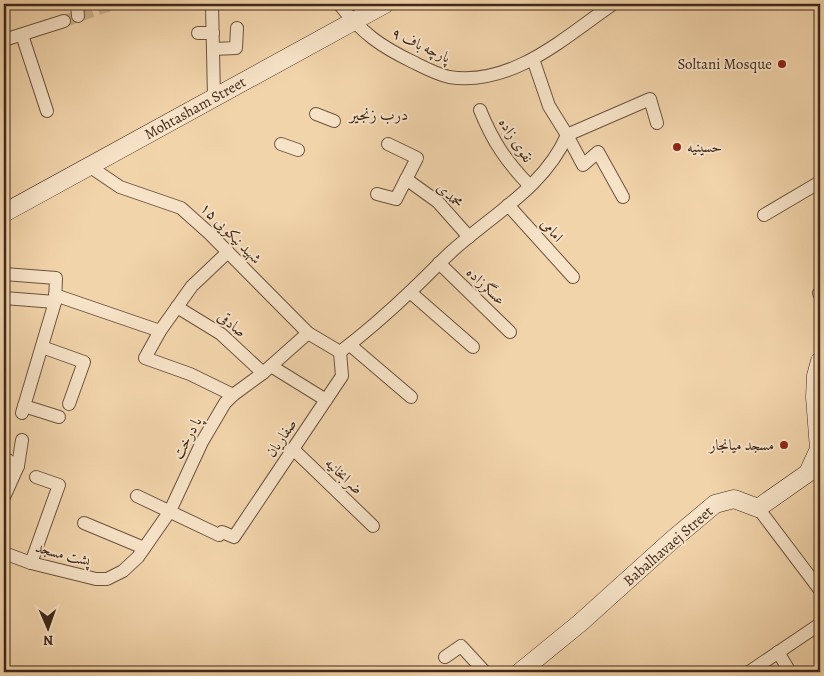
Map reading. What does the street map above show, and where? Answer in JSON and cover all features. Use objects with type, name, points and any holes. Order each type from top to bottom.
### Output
[{"type":"street","points":[[212,4],[214,98]]},
{"type":"street","name":"پارچه باف ۹","points":[[339,4],[369,36],[396,54],[436,73],[449,76],[483,76],[504,71],[533,58],[613,4]]},
{"type":"street","name":"Mohtasham Street","points":[[4,213],[385,4]]},
{"type":"street","points":[[4,40],[64,21]]},
{"type":"street","points":[[213,49],[236,48],[237,28]]},
{"type":"street","points":[[198,34],[213,33]]},
{"type":"street","points":[[22,35],[46,111]]},
{"type":"street","points":[[533,58],[549,106],[583,165],[598,152],[623,197]]},
{"type":"street","points":[[345,349],[545,170],[561,149],[567,135],[650,99],[657,123]]},
{"type":"street","name":"نقوی زاده","points":[[480,110],[491,136],[513,168],[529,185]]},
{"type":"street","points":[[316,114],[334,121]]},
{"type":"street","points":[[280,144],[298,150]]},
{"type":"street","points":[[377,194],[396,199],[417,158],[388,144]]},
{"type":"street","name":"شهید نیکویی ۱۵","points":[[89,166],[120,187],[182,208],[308,333],[345,349],[411,398]]},
{"type":"street","name":"محمدی","points":[[406,180],[438,202],[469,237]]},
{"type":"street","points":[[764,215],[820,182]]},
{"type":"street","name":"امامی","points":[[508,205],[573,277]]},
{"type":"street","points":[[228,252],[192,286],[160,331],[145,358],[190,374],[233,394]]},
{"type":"street","name":"عسگرزاده","points":[[439,263],[510,332]]},
{"type":"street","points":[[4,274],[56,278],[55,298],[23,409],[60,417]]},
{"type":"street","points":[[410,292],[473,347]]},
{"type":"street","points":[[4,298],[55,298],[160,331]]},
{"type":"street","name":"صادقی","points":[[177,307],[221,334],[267,369],[326,400]]},
{"type":"street","name":"پا درخت","points":[[115,576],[131,564],[170,511],[202,442],[225,403],[233,394],[267,369],[308,333]]},
{"type":"street","points":[[42,347],[84,362],[69,404]]},
{"type":"street","name":"صفاریان","points":[[170,511],[219,535],[222,532],[234,537],[342,376],[345,349]]},
{"type":"street","points":[[820,361],[816,376],[815,397],[820,450],[808,473],[758,508],[820,590]]},
{"type":"street","points":[[4,496],[18,466],[22,440]]},
{"type":"street","name":"ضرابخانیه","points":[[293,450],[373,526]]},
{"type":"street","points":[[4,458],[18,466]]},
{"type":"street","points":[[31,563],[59,485],[36,476]]},
{"type":"street","points":[[137,496],[170,511]]},
{"type":"street","name":"Babalhavaej Street","points":[[520,672],[580,623],[715,504],[734,499],[758,508]]},
{"type":"street","points":[[84,523],[144,548]]},
{"type":"street","name":"پشت مسجد","points":[[4,553],[31,563],[96,580],[115,576]]},
{"type":"street","points":[[749,672],[820,624]]},
{"type":"street","points":[[445,657],[461,646],[485,672]]},
{"type":"street","points":[[778,652],[790,672]]},
{"type":"tunnel","points":[[64,21],[113,4]]},
{"type":"place","name":"Soltani Mosque","points":[[782,64]]},
{"type":"place","name":"حسینیه","points":[[677,147]]},
{"type":"place","name":"مسجد میانجار","points":[[784,445]]},
{"type":"district","name":"درب زنجیر","points":[[379,114]]}]
